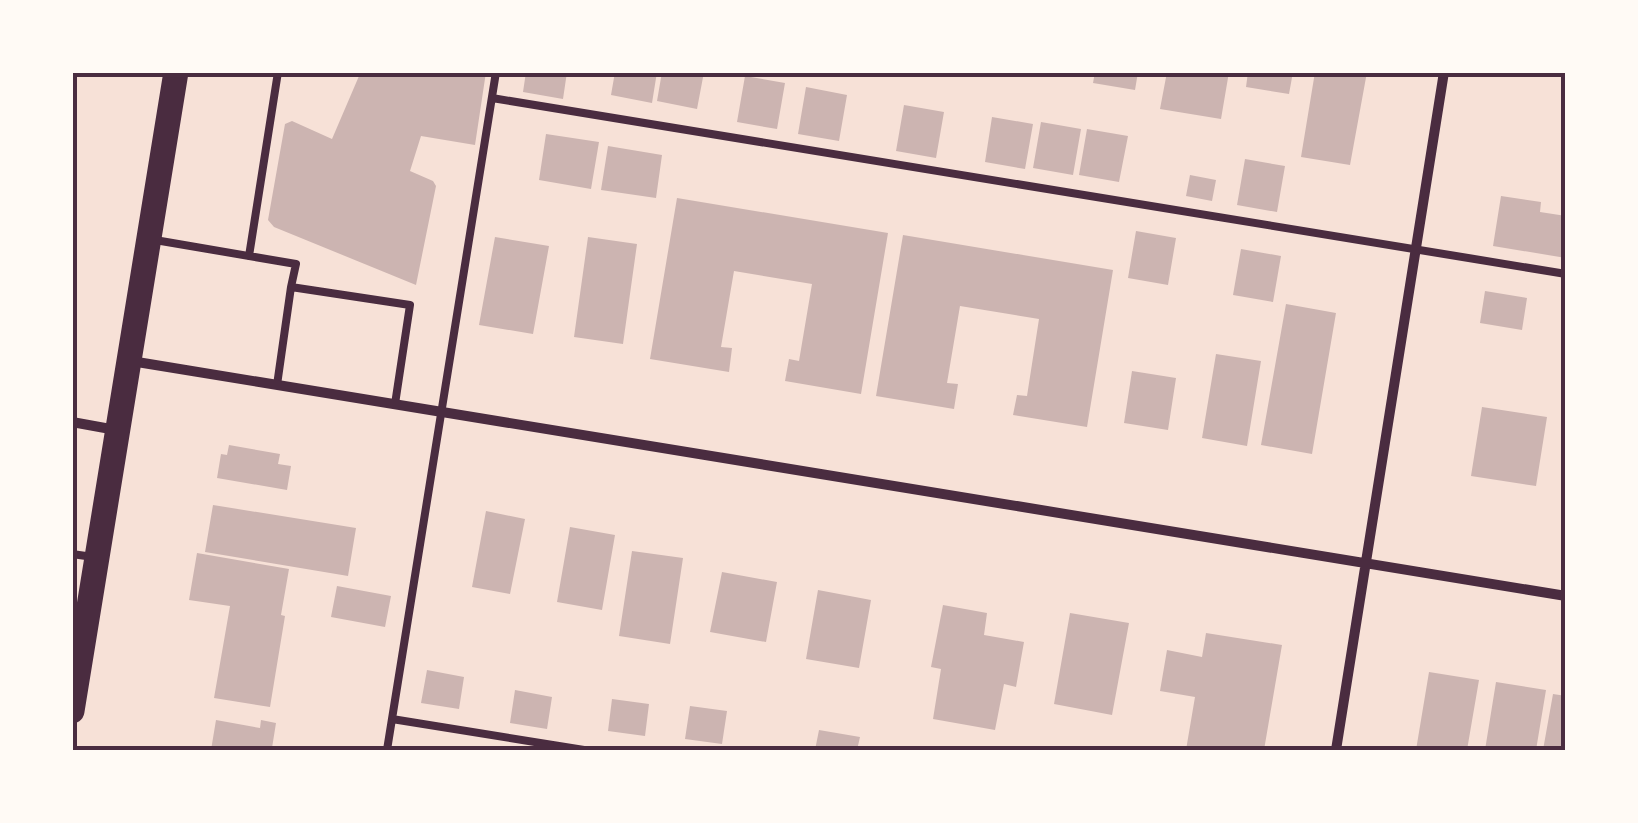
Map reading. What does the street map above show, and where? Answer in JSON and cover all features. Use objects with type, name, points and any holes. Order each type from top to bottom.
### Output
[{"type":"main road","points":[[74,698],[85,556],[118,430],[176,72]]},
{"type":"street","points":[[1336,750],[1444,72]]},
{"type":"street","points":[[129,361],[1566,596]]},
{"type":"street","points":[[72,422],[118,430]]},
{"type":"lane","points":[[249,256],[278,72]]},
{"type":"lane","points":[[386,750],[496,72]]},
{"type":"lane","points":[[492,98],[1566,274]]},
{"type":"lane","points":[[149,238],[296,264],[277,385]]},
{"type":"lane","points":[[291,287],[410,305],[395,404]]},
{"type":"lane","points":[[392,719],[584,750]]},
{"type":"building","points":[[355,72],[486,72],[475,145],[421,136],[410,171],[436,186],[416,285],[274,227],[268,220],[285,124],[292,121],[332,139],[359,76]]},
{"type":"building","points":[[526,72],[567,72],[563,99],[523,92]]},
{"type":"building","points":[[615,72],[657,72],[652,103],[611,95]]},
{"type":"building","points":[[662,72],[704,72],[697,109],[657,101]]},
{"type":"building","points":[[1095,72],[1138,72],[1135,90],[1093,83]]},
{"type":"building","points":[[1167,72],[1229,72],[1221,119],[1160,109]]},
{"type":"building","points":[[1248,72],[1293,72],[1289,94],[1246,87]]},
{"type":"building","points":[[1315,72],[1367,72],[1350,165],[1301,157]]},
{"type":"building","points":[[745,76],[785,83],[777,129],[737,122]]},
{"type":"building","points":[[806,87],[847,95],[839,141],[798,134]]},
{"type":"building","points":[[904,105],[944,112],[936,158],[896,151]]},
{"type":"building","points":[[992,117],[1033,124],[1025,169],[985,162]]},
{"type":"building","points":[[1041,122],[1081,129],[1073,175],[1033,168]]},
{"type":"building","points":[[1087,129],[1128,136],[1119,182],[1079,175]]},
{"type":"building","points":[[546,134],[599,142],[591,189],[539,180]]},
{"type":"building","points":[[608,146],[662,155],[656,198],[601,190]]},
{"type":"building","points":[[1245,159],[1285,166],[1277,212],[1237,205]]},
{"type":"building","points":[[1190,175],[1216,180],[1212,201],[1186,196]]},
{"type":"building","points":[[1501,196],[1541,202],[1540,212],[1566,216],[1566,258],[1493,246]]},
{"type":"building","points":[[677,198],[888,233],[861,394],[785,381],[789,359],[799,361],[812,284],[734,271],[721,347],[732,348],[729,372],[650,359]]},
{"type":"building","points":[[1136,231],[1176,238],[1168,285],[1128,278]]},
{"type":"building","points":[[903,235],[1113,270],[1087,427],[1013,415],[1017,395],[1027,396],[1039,319],[960,306],[947,383],[958,384],[954,409],[876,396]]},
{"type":"building","points":[[495,237],[549,246],[533,334],[479,325]]},
{"type":"building","points":[[588,237],[637,244],[623,344],[574,337]]},
{"type":"building","points":[[1241,249],[1281,256],[1273,302],[1233,295]]},
{"type":"building","points":[[1485,291],[1527,298],[1522,330],[1480,323]]},
{"type":"building","points":[[1286,304],[1336,313],[1312,454],[1261,445]]},
{"type":"building","points":[[1216,354],[1261,361],[1247,446],[1202,438]]},
{"type":"building","points":[[1132,371],[1176,378],[1168,430],[1124,423]]},
{"type":"building","points":[[1482,407],[1547,417],[1536,486],[1471,476]]},
{"type":"building","points":[[229,445],[280,454],[278,464],[291,466],[287,490],[217,478],[221,454],[227,455]]},
{"type":"building","points":[[213,505],[356,528],[348,576],[205,552]]},
{"type":"building","points":[[486,511],[525,519],[510,594],[472,587]]},
{"type":"building","points":[[570,527],[615,535],[602,610],[557,602]]},
{"type":"building","points":[[632,551],[683,558],[670,644],[619,636]]},
{"type":"building","points":[[197,553],[289,569],[270,707],[214,698],[230,606],[189,600]]},
{"type":"building","points":[[722,572],[777,582],[766,642],[710,632]]},
{"type":"building","points":[[337,586],[391,596],[385,627],[331,617]]},
{"type":"building","points":[[818,590],[871,600],[859,668],[806,659]]},
{"type":"building","points":[[943,605],[987,613],[984,635],[1024,642],[1016,687],[1004,684],[995,730],[933,719],[941,669],[931,667]]},
{"type":"building","points":[[1070,613],[1129,623],[1112,715],[1054,704]]},
{"type":"building","points":[[1206,633],[1282,645],[1264,750],[1186,750],[1195,697],[1160,691],[1167,650],[1202,657]]},
{"type":"building","points":[[427,670],[464,677],[459,709],[421,703]]},
{"type":"building","points":[[1429,672],[1479,680],[1467,750],[1416,750]]},
{"type":"building","points":[[1496,682],[1546,690],[1536,750],[1485,750]]},
{"type":"building","points":[[515,690],[552,697],[547,729],[510,723]]},
{"type":"building","points":[[1553,694],[1566,696],[1566,750],[1543,750]]},
{"type":"building","points":[[612,699],[649,704],[645,736],[608,731]]},
{"type":"building","points":[[690,706],[727,711],[722,744],[685,739]]},
{"type":"building","points":[[216,720],[260,728],[261,720],[276,723],[272,748],[211,750]]},
{"type":"building","points":[[819,730],[860,737],[857,750],[815,750]]}]
